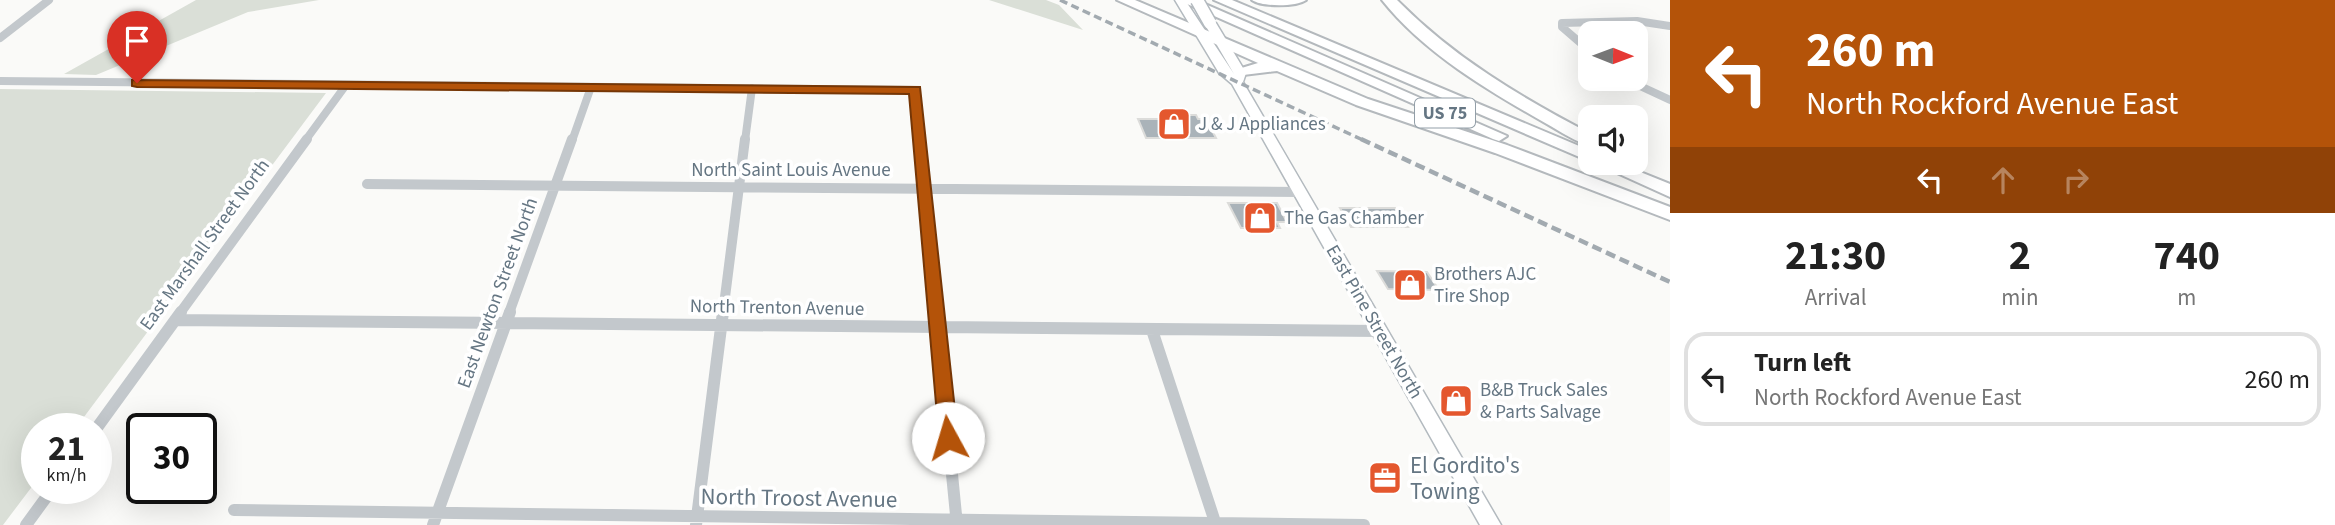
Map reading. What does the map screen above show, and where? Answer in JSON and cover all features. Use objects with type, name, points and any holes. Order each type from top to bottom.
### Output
[{"type":"highway","points":[[1125,0],[1362,102],[1501,149],[1670,213]]},
{"type":"highway","name":"US 75","points":[[1221,0],[1578,151]]},
{"type":"highway","points":[[1259,0],[1299,0]]},
{"type":"highway","points":[[1389,0],[1421,32],[1470,70],[1513,98],[1578,134]]},
{"type":"highway","name":"US 75","points":[[1186,6],[1670,213]]},
{"type":"highway","points":[[1238,77],[1258,67],[1279,67]]},
{"type":"highway","points":[[1648,169],[1670,179]]},
{"type":"highway","points":[[1632,175],[1670,191]]},
{"type":"main road","name":"East Pine Street North","points":[[1180,0],[1224,73],[1238,77]]},
{"type":"main road","name":"East Pine Street North","points":[[1197,0],[1222,42],[1299,192],[1491,525]]},
{"type":"street","points":[[0,38],[49,0]]},
{"type":"street","points":[[1578,23],[1562,23],[1578,39]]},
{"type":"street","points":[[1648,23],[1670,26]]},
{"type":"street","points":[[0,81],[915,90],[957,523]]},
{"type":"street","name":"East Marshall Street North","points":[[108,413],[346,85]]},
{"type":"street","name":"East Newton Street North","points":[[435,518],[591,87]]},
{"type":"street","points":[[696,521],[752,88]]},
{"type":"street","points":[[1648,90],[1670,100]]},
{"type":"street","name":"North Saint Louis Avenue","points":[[368,184],[1299,192]]},
{"type":"street","name":"North Trenton Avenue","points":[[175,320],[1379,331]]},
{"type":"street","points":[[1152,330],[1215,524]]},
{"type":"street","points":[[26,525],[41,504]]},
{"type":"street","name":"North Troost Avenue","points":[[234,510],[435,518],[1364,525]]},
{"type":"shaded area","points":[[196,0],[319,0],[248,12],[96,75],[64,74]]},
{"type":"shaded area","points":[[989,0],[1046,0],[1059,5],[1083,30]]},
{"type":"shaded area","points":[[0,89],[326,93],[87,413],[21,413],[21,501],[3,525],[0,525]]},
{"type":"building","name":"J & J Appliances","points":[[1174,115],[1196,115],[1198,119],[1206,119],[1216,138],[1146,138],[1138,119],[1176,119]]},
{"type":"building","name":"The Gas Chamber","points":[[1228,203],[1277,203],[1287,222],[1277,222],[1280,228],[1241,228]]},
{"type":"building","points":[[1340,208],[1395,208],[1408,227],[1351,227]]},
{"type":"building","name":"Brothers AJC Tire Shop","points":[[1377,271],[1427,272],[1439,290],[1388,289]]},
{"type":"railway","points":[[1060,0],[1365,141]]},
{"type":"railway","points":[[1361,139],[1670,282]]},
{"type":"place","name":"J & J Appliances","points":[[1174,124]]},
{"type":"place","name":"The Gas Chamber","points":[[1260,218]]},
{"type":"place","name":"Brothers AJC Tire Shop","points":[[1410,285]]},
{"type":"place","name":"B&B Truck Sales & Parts Salvage","points":[[1456,401]]},
{"type":"place","name":"El Gordito's Towing","points":[[1385,478]]},
{"type":"route","points":[[137,83],[915,90],[948,438]]}]
